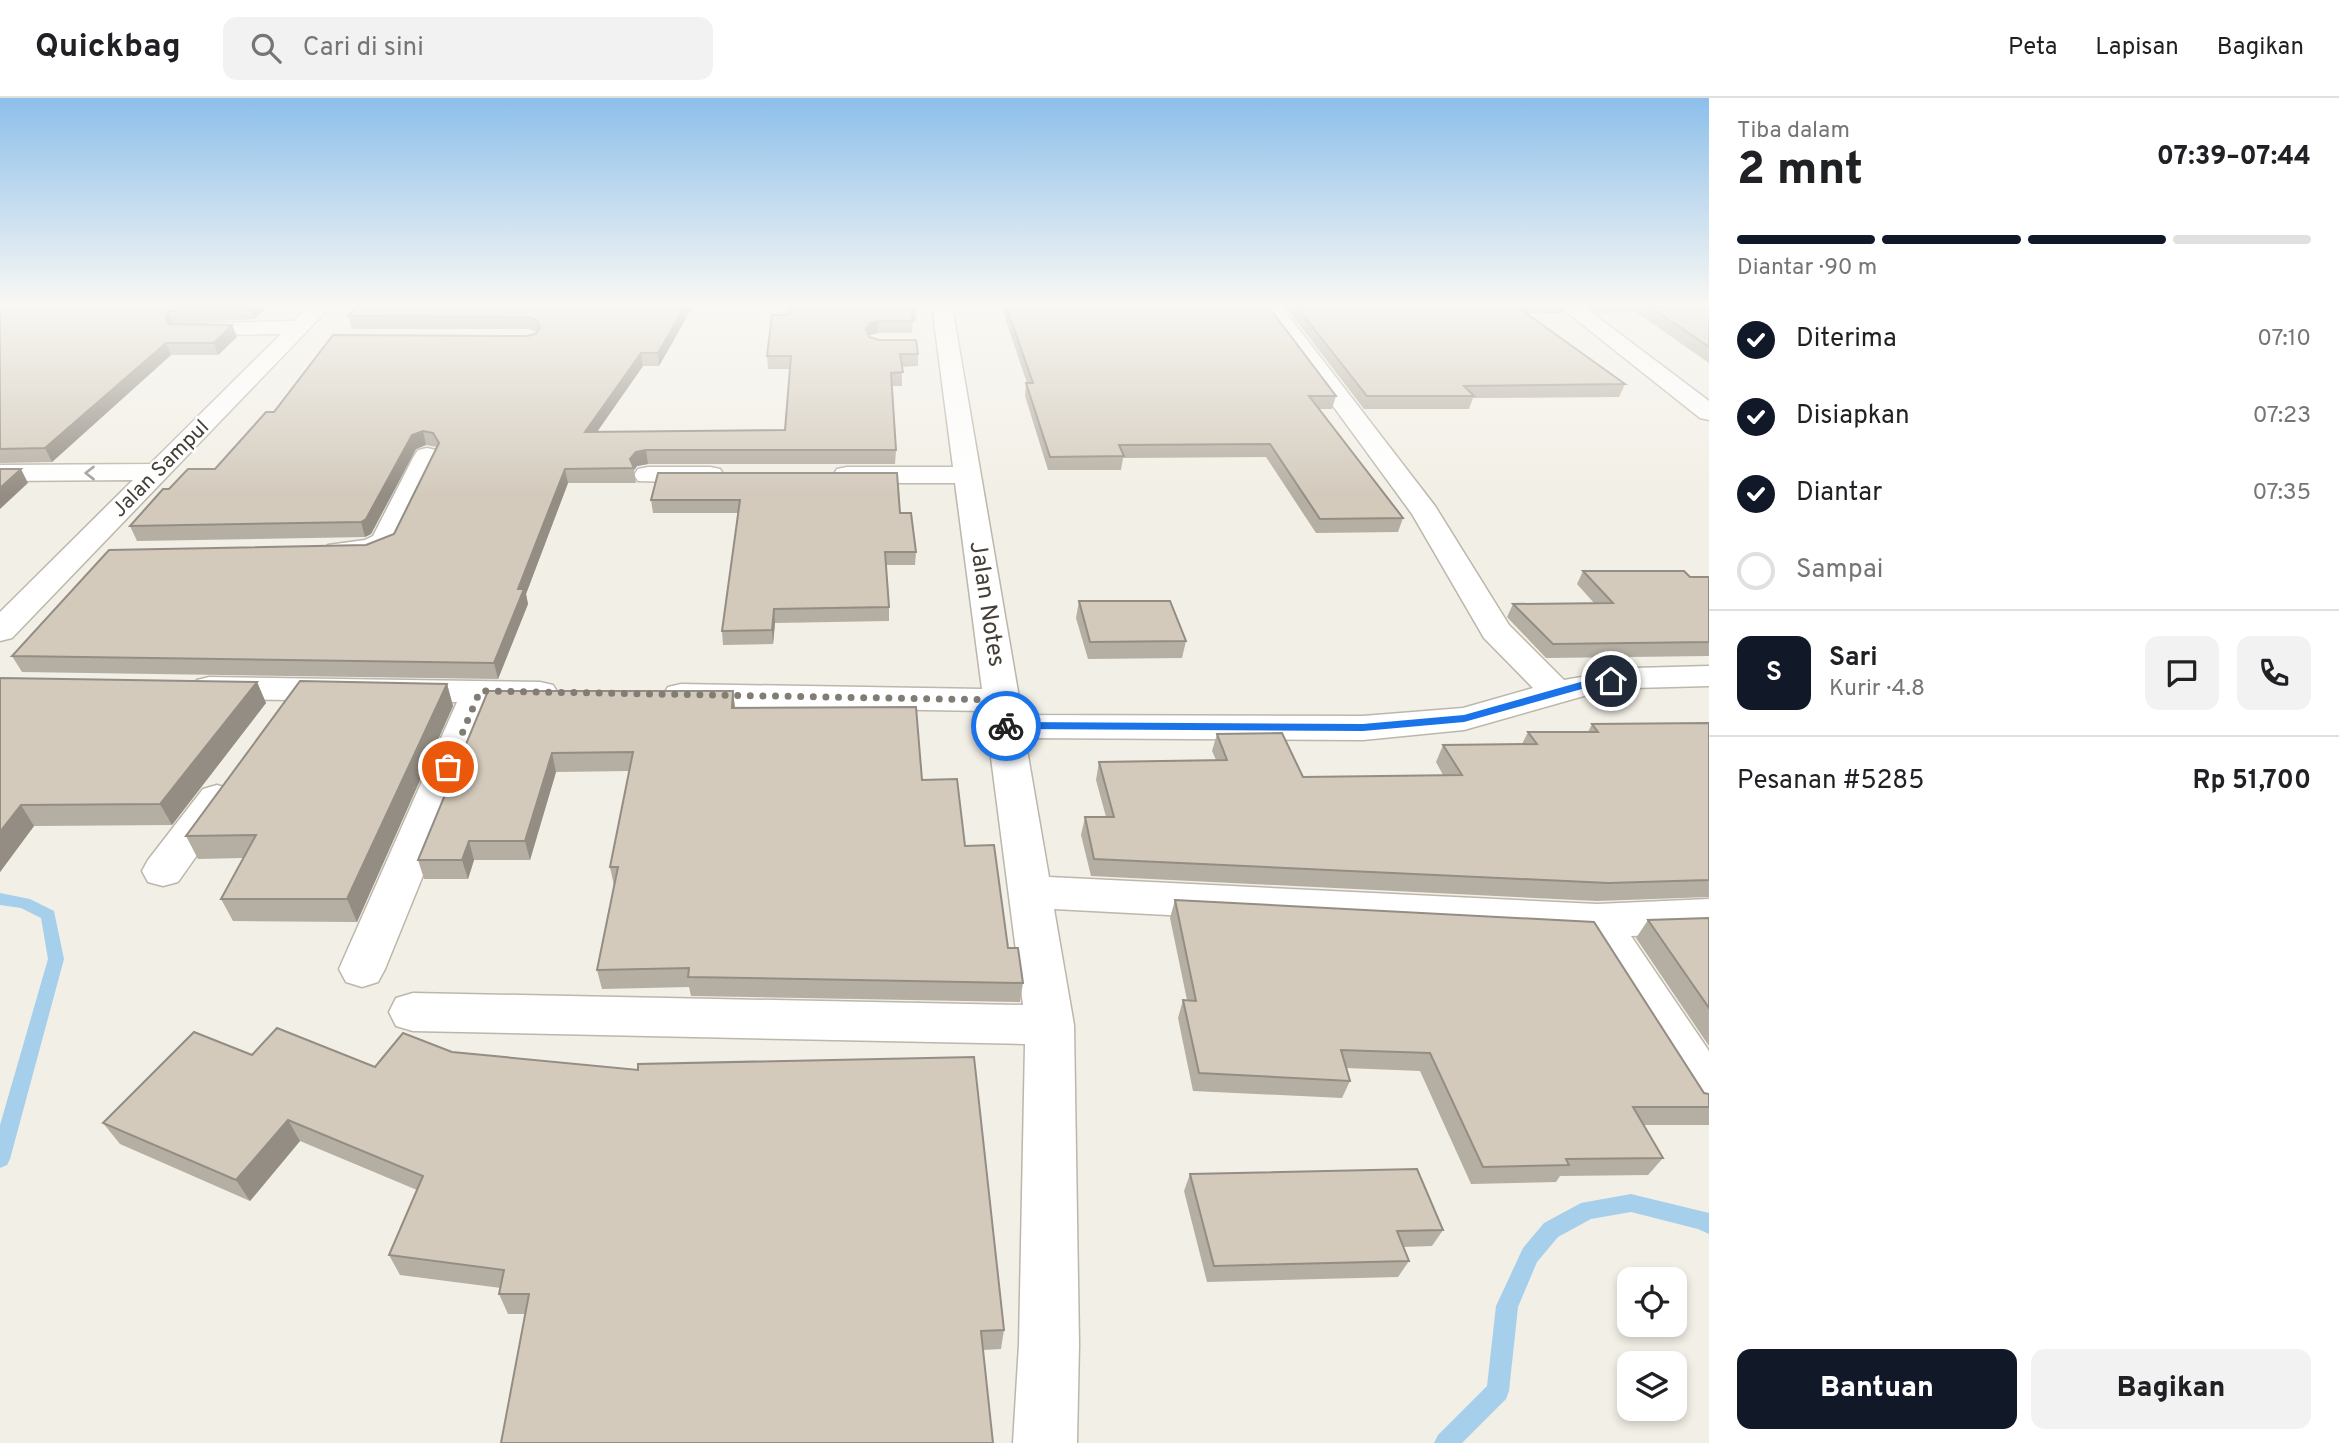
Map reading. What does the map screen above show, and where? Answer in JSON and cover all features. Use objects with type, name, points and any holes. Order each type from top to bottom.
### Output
[{"type":"street","name":"Jalan Sampul","points":[[0,631],[74,554],[267,369]]},
{"type":"street","name":"Jalan Notes","points":[[940,369],[967,475],[1050,1025],[1049,1330],[1045,1443]]},
{"type":"street","points":[[1317,369],[1425,512],[1496,631],[1558,694]]},
{"type":"street","points":[[1651,369],[1709,413]]},
{"type":"street","points":[[312,551],[372,549],[385,542],[427,456]]},
{"type":"street","points":[[0,472],[158,472]]},
{"type":"street","points":[[648,475],[731,475]]},
{"type":"street","points":[[828,475],[967,475]]},
{"type":"street","points":[[74,554],[116,553]]},
{"type":"street","points":[[647,694],[1363,728],[1464,719],[1588,684],[1634,678],[1709,676]]},
{"type":"street","points":[[175,687],[579,693]]},
{"type":"street","points":[[273,721],[297,689]]},
{"type":"street","points":[[362,969],[480,691]]},
{"type":"street","points":[[163,871],[234,775]]},
{"type":"street","points":[[1030,892],[1597,921],[1709,916]]},
{"type":"street","points":[[1597,921],[1709,1093]]},
{"type":"street","points":[[414,1013],[1050,1025]]},
{"type":"building","points":[[0,369],[136,369],[45,448],[0,449]]},
{"type":"building","points":[[307,369],[630,369],[585,432],[785,430],[790,369],[902,369],[903,372],[891,373],[896,450],[646,450],[636,452],[630,459],[634,468],[565,469],[518,589],[524,589],[494,663],[12,656],[109,550],[366,545],[394,534],[439,443],[433,433],[423,431],[412,435],[366,519],[361,522],[130,526],[163,489],[169,489],[188,469],[215,469],[266,412],[274,412]]},
{"type":"building","points":[[1028,369],[1315,369],[1336,396],[1309,396],[1403,518],[1320,519],[1270,444],[1119,445],[1124,456],[1050,457],[1026,383],[1033,383]]},
{"type":"building","points":[[1346,369],[1604,369],[1625,384],[1464,386],[1474,396],[1367,396]]},
{"type":"building","points":[[0,469],[21,469],[0,488]]},
{"type":"building","points":[[658,473],[897,473],[900,513],[911,513],[916,552],[885,552],[889,607],[774,609],[772,630],[722,631],[740,500],[651,500]]},
{"type":"building","points":[[1583,571],[1684,571],[1690,577],[1709,577],[1709,642],[1553,644],[1513,604],[1613,603]]},
{"type":"building","points":[[1079,601],[1170,601],[1186,641],[1090,642]]},
{"type":"building","points":[[0,678],[257,682],[160,804],[21,805],[0,832]]},
{"type":"building","points":[[300,681],[447,684],[347,899],[221,899],[256,835],[186,836]]},
{"type":"building","points":[[488,691],[733,691],[732,708],[916,707],[922,780],[957,779],[965,846],[994,845],[1008,948],[1018,948],[1023,983],[688,977],[689,968],[597,970],[618,867],[610,867],[633,752],[552,753],[525,841],[469,841],[462,860],[418,860]]},
{"type":"building","points":[[1709,723],[1709,880],[1608,883],[1094,859],[1085,817],[1114,817],[1099,762],[1227,760],[1217,734],[1282,733],[1303,777],[1462,775],[1443,745],[1537,744],[1528,732],[1598,732],[1592,724]]},
{"type":"building","points":[[1175,900],[1594,922],[1704,1093],[1709,1094],[1709,1107],[1633,1107],[1663,1158],[1566,1159],[1569,1165],[1483,1167],[1430,1053],[1341,1050],[1350,1081],[1199,1073],[1183,1000],[1196,1001]]},
{"type":"building","points":[[1709,918],[1709,1008],[1648,920]]},
{"type":"building","points":[[277,1028],[375,1067],[403,1033],[452,1052],[638,1070],[638,1064],[974,1057],[1004,1330],[981,1331],[993,1443],[501,1443],[529,1294],[499,1294],[504,1270],[389,1255],[423,1176],[288,1120],[236,1180],[103,1123],[194,1032],[252,1055]]},
{"type":"building","points":[[1417,1169],[1443,1230],[1397,1231],[1409,1261],[1214,1266],[1190,1174]]},
{"type":"waterway","points":[[0,899],[24,903],[48,915],[56,959],[0,1159]]},
{"type":"waterway","points":[[1446,1443],[1498,1391],[1507,1306],[1530,1255],[1551,1230],[1588,1210],[1631,1203],[1709,1224]]},
{"type":"way so far","points":[[448,767],[480,691],[1001,700],[1006,726]]},
{"type":"route","points":[[1006,726],[1363,728],[1464,719],[1588,684],[1611,681]]}]
